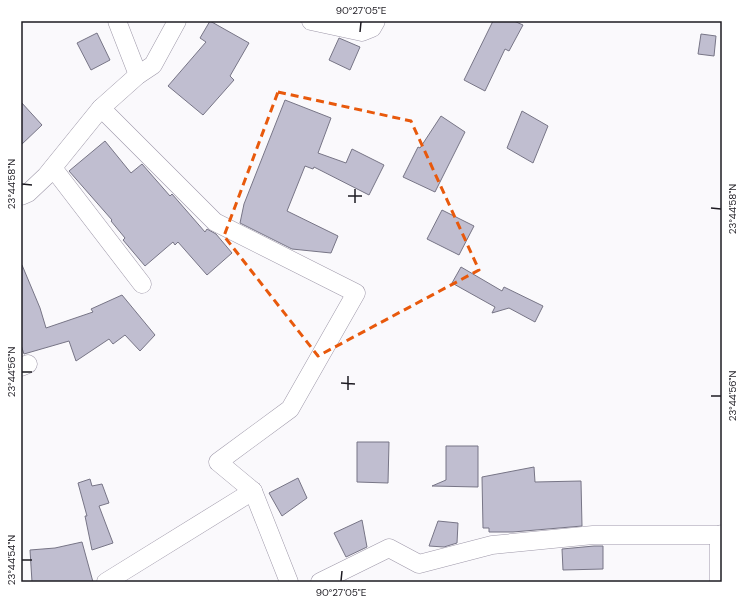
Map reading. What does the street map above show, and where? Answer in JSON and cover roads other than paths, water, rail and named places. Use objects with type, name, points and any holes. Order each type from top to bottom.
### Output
[{"type":"street","points":[[117,21],[138,75]]},
{"type":"street","points":[[21,196],[28,193],[53,168],[101,108],[138,75],[153,65],[177,21]]},
{"type":"street","points":[[312,21],[362,32],[372,28],[376,21]]},
{"type":"street","points":[[101,108],[215,222],[356,293],[290,409],[218,462],[253,491],[289,582]]},
{"type":"street","points":[[53,168],[142,284]]},
{"type":"street","points":[[106,582],[253,491]]},
{"type":"street","points":[[320,582],[389,548],[419,564],[492,545],[593,535],[721,535],[719,582]]}]
